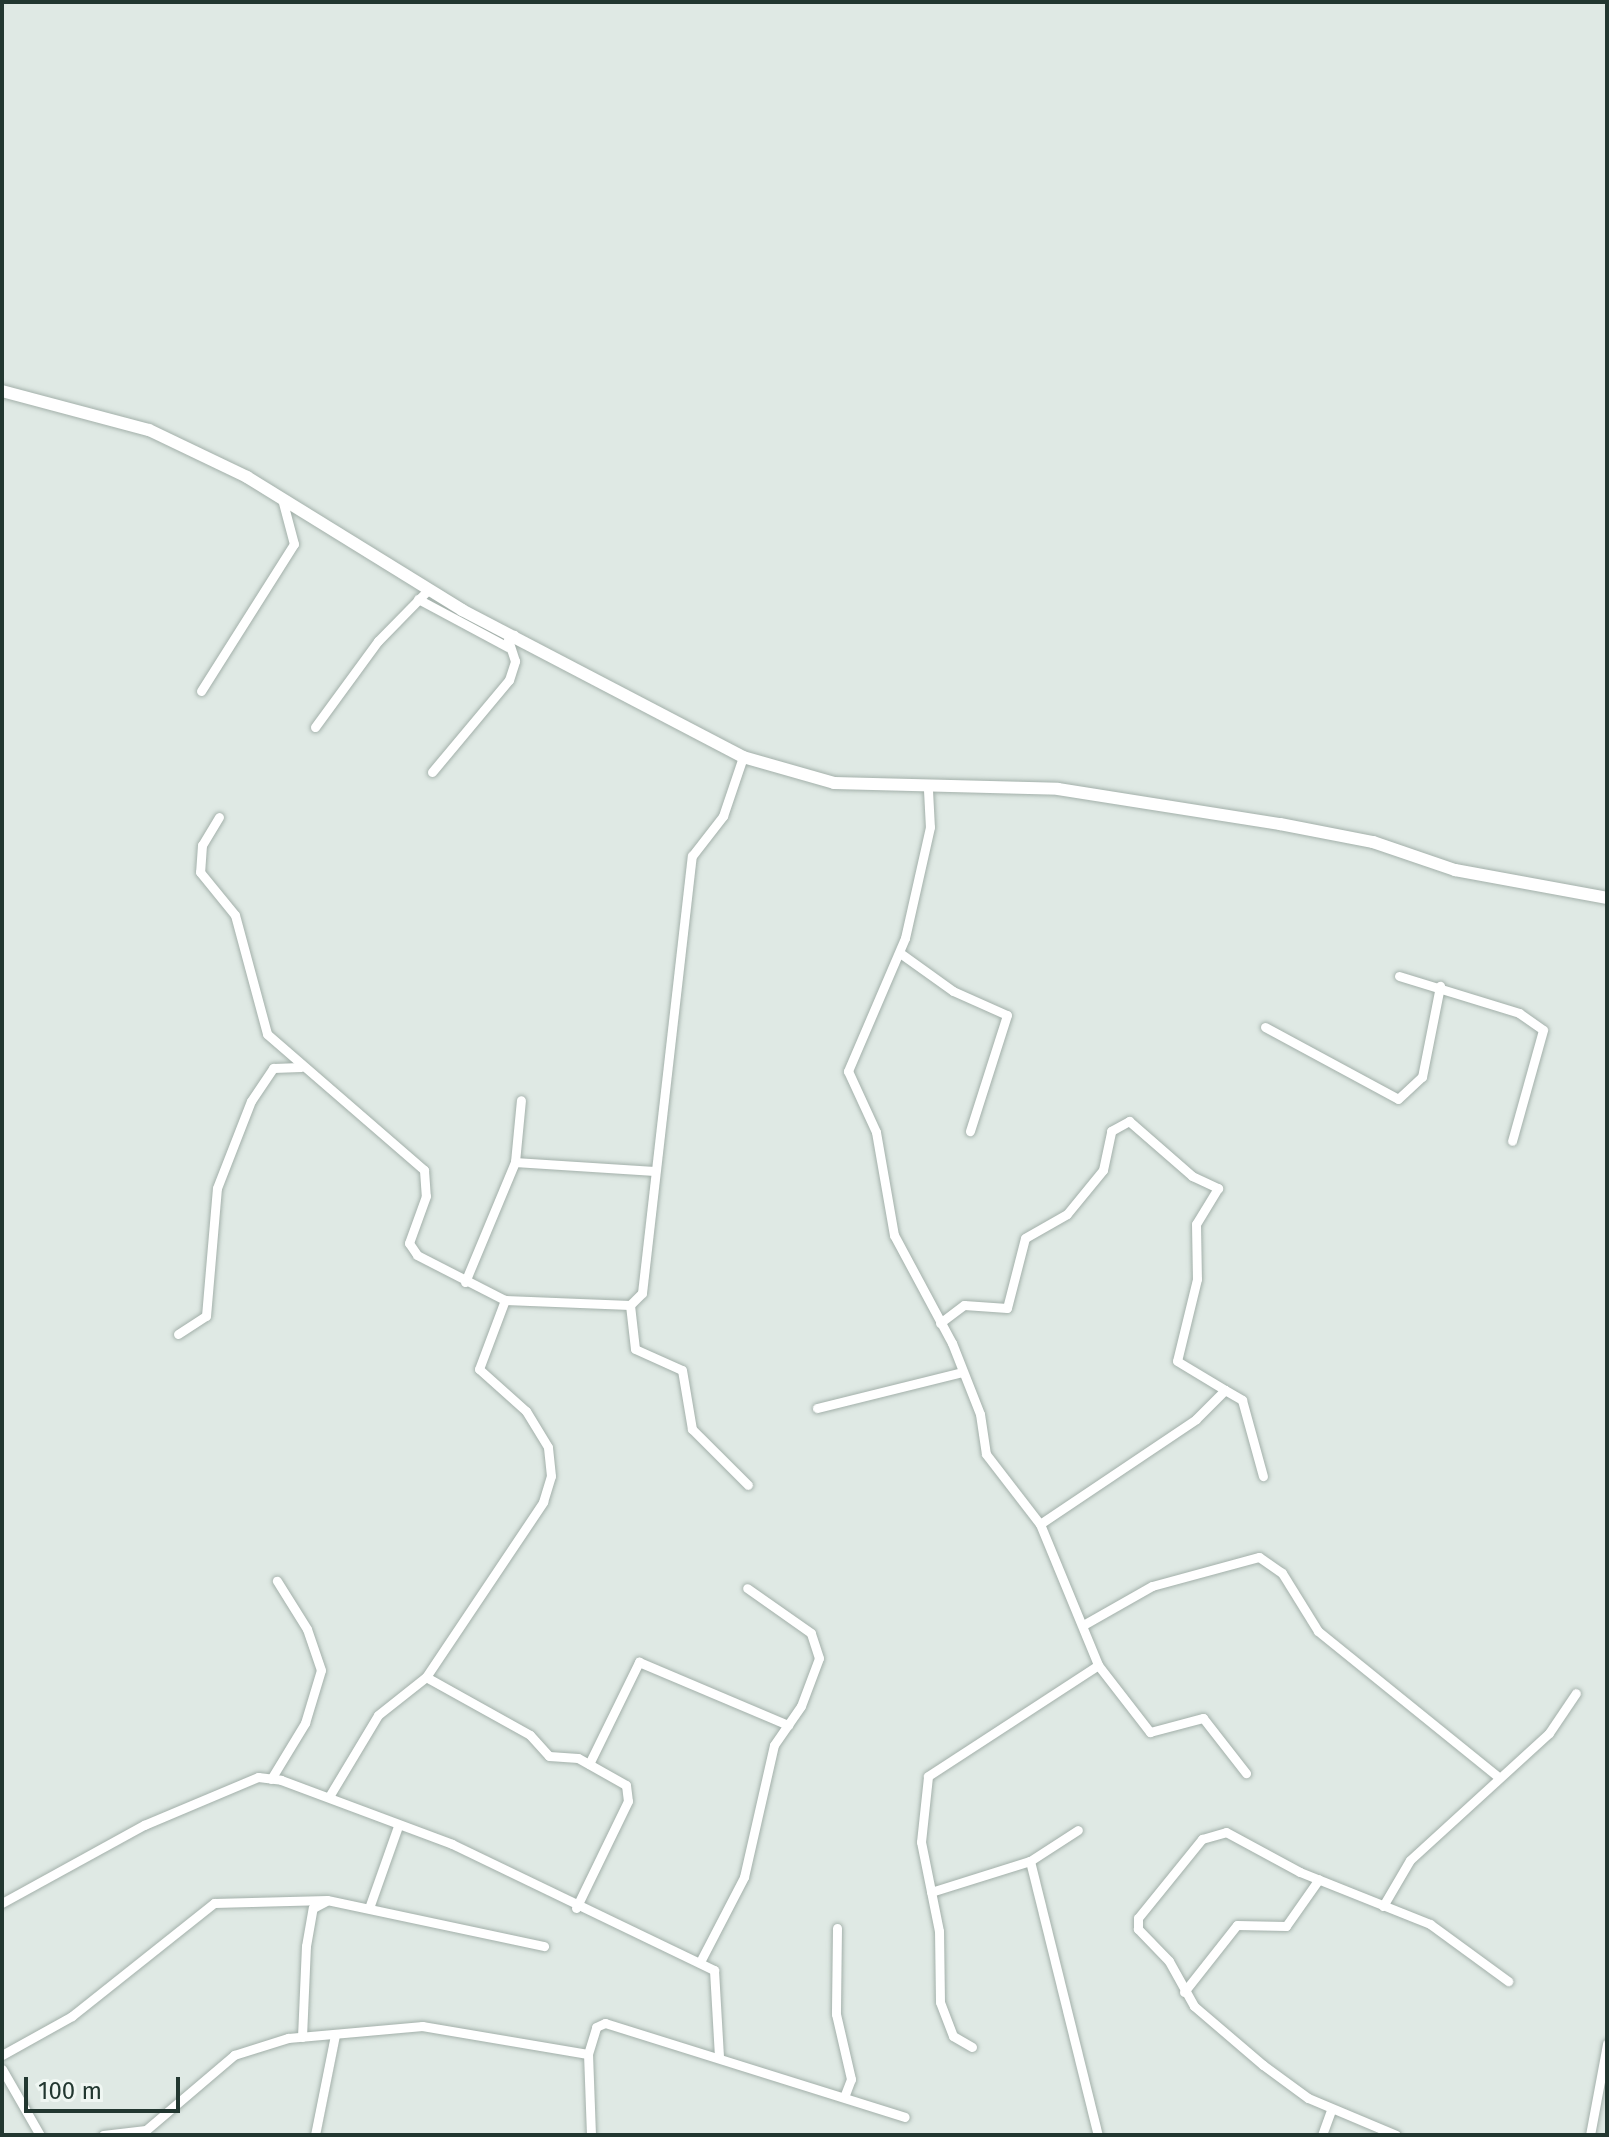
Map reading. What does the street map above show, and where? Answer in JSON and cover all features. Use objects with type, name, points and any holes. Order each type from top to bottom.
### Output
[{"type":"street","points":[[2,391],[149,430],[282,499],[429,589],[517,633],[743,757],[834,783],[928,790],[1058,789],[1265,822],[1373,842],[1455,870],[1607,898]]},
{"type":"street","points":[[201,691],[294,544],[282,499]]},
{"type":"street","points":[[315,727],[429,589]]},
{"type":"street","points":[[418,599],[508,647],[515,661],[509,680],[432,772]]},
{"type":"street","points":[[508,647],[517,633]]},
{"type":"street","points":[[219,817],[202,845],[200,872],[235,915],[258,984],[263,1028],[301,1067],[424,1170],[426,1196],[409,1243],[465,1282],[505,1300],[630,1305],[642,1293],[654,1171],[685,960],[692,856],[723,816],[743,757]]},
{"type":"street","points":[[928,790],[928,841],[900,953],[847,1080],[876,1132],[894,1235],[963,1372],[986,1454],[1040,1524],[1085,1624],[1098,1665],[1150,1732],[1203,1718],[1246,1773]]},
{"type":"street","points":[[900,953],[953,991],[1007,1015],[970,1131]]},
{"type":"street","points":[[1399,976],[1440,986],[1519,1013],[1543,1030],[1512,1141]]},
{"type":"street","points":[[1265,1027],[1398,1099],[1422,1077],[1440,986]]},
{"type":"street","points":[[178,1334],[206,1316],[217,1188],[251,1101],[273,1068],[301,1067]]},
{"type":"street","points":[[465,1282],[515,1162],[521,1100]]},
{"type":"street","points":[[940,1323],[964,1305],[1007,1308],[1025,1238],[1067,1214],[1103,1170],[1111,1131],[1129,1121],[1192,1176],[1218,1188],[1196,1224],[1197,1279],[1177,1361],[1242,1400],[1263,1476]]},
{"type":"street","points":[[515,1162],[654,1171]]},
{"type":"street","points":[[330,1795],[378,1715],[426,1677],[517,1544],[551,1476],[548,1447],[526,1411],[479,1369],[505,1300]]},
{"type":"street","points":[[630,1305],[635,1349],[682,1370],[692,1429],[748,1485]]},
{"type":"street","points":[[817,1408],[963,1372]]},
{"type":"street","points":[[1040,1524],[1196,1419],[1225,1390]]},
{"type":"street","points":[[1085,1624],[1152,1586],[1259,1557],[1282,1573],[1318,1631],[1497,1776]]},
{"type":"street","points":[[271,1779],[305,1723],[321,1670],[307,1629],[277,1581]]},
{"type":"street","points":[[700,1962],[750,1863],[759,1796],[774,1745],[788,1725],[819,1658],[815,1640],[747,1588]]},
{"type":"street","points":[[589,1764],[639,1662],[788,1725]]},
{"type":"street","points":[[972,2047],[953,2036],[942,2013],[931,1892],[920,1818],[933,1767],[1098,1665]]},
{"type":"street","points":[[426,1677],[530,1735],[549,1756],[589,1764],[631,1792],[576,1908]]},
{"type":"street","points":[[1383,1906],[1410,1860],[1497,1776],[1549,1733],[1576,1693]]},
{"type":"street","points":[[2,1903],[144,1825],[258,1777],[271,1779],[330,1795],[398,1826],[452,1844],[576,1908],[700,1962],[719,1976],[719,2058]]},
{"type":"street","points":[[369,1908],[398,1826]]},
{"type":"street","points":[[931,1892],[1030,1861],[1078,1830]]},
{"type":"street","points":[[1396,2135],[1331,2110],[1263,2065],[1184,1992],[1169,1961],[1136,1924],[1202,1839],[1226,1832],[1319,1879],[1440,1930],[1508,1981]]},
{"type":"street","points":[[1030,1861],[1098,2135]]},
{"type":"street","points":[[1184,1992],[1237,1925],[1286,1926],[1319,1879]]},
{"type":"street","points":[[2,2055],[72,2016],[214,1903],[299,1898],[327,1900],[544,1946]]},
{"type":"street","points":[[299,1898],[313,1908]]},
{"type":"street","points":[[313,1908],[327,1900]]},
{"type":"street","points":[[302,2037],[313,1908]]},
{"type":"street","points":[[837,1928],[836,2014],[851,2079],[845,2095]]},
{"type":"street","points":[[591,2135],[588,2054],[596,2027],[605,2023],[845,2095],[905,2117]]},
{"type":"street","points":[[103,2135],[146,2130],[234,2055],[302,2037],[437,2027],[588,2054]]},
{"type":"street","points":[[315,2135],[335,2035]]},
{"type":"street","points":[[1590,2135],[1607,2044]]},
{"type":"street","points":[[2,2069],[40,2135]]},
{"type":"street","points":[[1322,2135],[1331,2110]]}]
